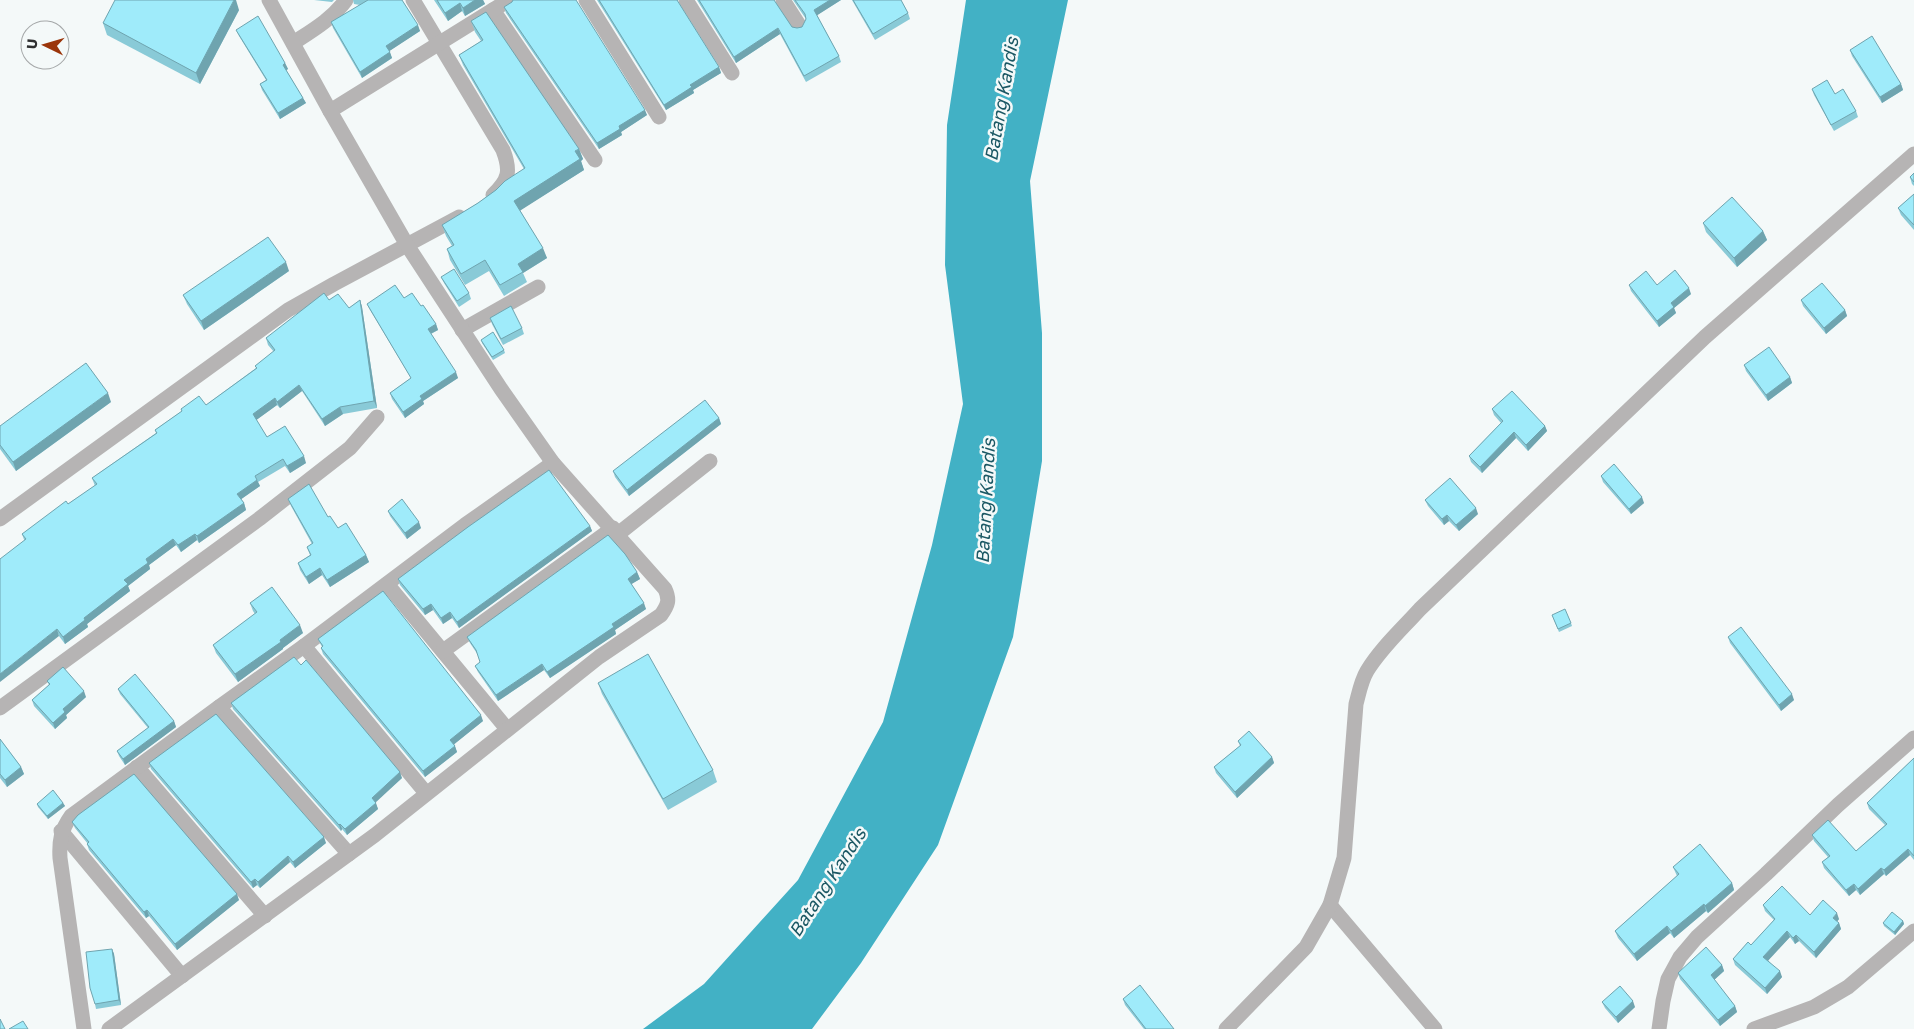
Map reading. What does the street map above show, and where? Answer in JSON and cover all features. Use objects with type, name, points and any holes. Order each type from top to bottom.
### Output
[{"type":"street","points":[[109,1029],[350,854],[599,657],[661,614],[667,606],[669,598],[665,589],[553,463],[462,330],[407,245],[330,111],[270,0]]},
{"type":"street","points":[[293,43],[326,21],[337,12],[346,0]]},
{"type":"street","points":[[0,519],[288,310],[477,207],[504,185],[508,172],[503,150],[413,0]]},
{"type":"street","points":[[330,111],[509,0]]},
{"type":"street","points":[[586,0],[659,117]]},
{"type":"street","points":[[686,0],[732,73]]},
{"type":"street","points":[[783,0],[799,25]]},
{"type":"street","points":[[493,10],[595,160]]},
{"type":"street","points":[[1226,1029],[1306,947],[1320,926],[1330,904],[1344,858],[1356,704],[1367,671],[1384,649],[1420,609],[1706,337],[1914,154]]},
{"type":"street","points":[[462,330],[538,287]]},
{"type":"street","points":[[0,708],[259,518],[350,448],[377,417]]},
{"type":"street","points":[[443,650],[683,484],[710,461]]},
{"type":"street","points":[[84,1029],[60,858],[61,831],[72,816],[465,525],[553,463]]},
{"type":"street","points":[[387,584],[507,729]]},
{"type":"street","points":[[304,646],[426,793]]},
{"type":"street","points":[[219,707],[350,854]]},
{"type":"street","points":[[1659,1029],[1668,978],[1680,958],[1697,937],[1838,805],[1914,738]]},
{"type":"street","points":[[137,767],[264,916]]},
{"type":"street","points":[[61,831],[182,976]]},
{"type":"street","points":[[1330,904],[1435,1029]]},
{"type":"street","points":[[1754,1029],[1814,1007],[1848,987],[1914,931]]},
{"type":"water","name":"Batang Kandis","points":[[966,0],[1068,0],[1030,181],[1042,333],[1042,461],[1013,637],[938,845],[861,963],[812,1029],[643,1029],[704,984],[798,880],[883,722],[932,545],[963,404],[945,265],[947,125]]},
{"type":"building","points":[[115,0],[234,0],[196,73],[103,23]]},
{"type":"building","points":[[368,0],[402,0],[418,25],[386,46],[390,52],[360,72],[331,22]]},
{"type":"building","points":[[437,0],[475,0],[463,8],[460,3],[445,13]]},
{"type":"building","points":[[513,0],[576,0],[645,110],[619,126],[620,129],[597,143],[504,7]]},
{"type":"building","points":[[599,0],[677,0],[719,67],[690,85],[692,87],[664,105]]},
{"type":"building","points":[[699,0],[774,0],[792,27],[797,28],[802,27],[806,19],[805,14],[795,0],[830,0],[814,10],[839,56],[804,76],[778,28],[734,57]]},
{"type":"building","points":[[853,0],[901,0],[908,13],[873,34]]},
{"type":"building","points":[[486,12],[579,149],[575,151],[580,159],[514,201],[543,248],[518,264],[523,272],[500,285],[485,260],[461,274],[447,249],[454,245],[442,225],[478,203],[505,181],[525,168],[459,55],[483,40],[471,21]]},
{"type":"building","points":[[258,16],[285,63],[283,65],[303,98],[278,113],[260,84],[267,80],[236,30]]},
{"type":"building","points":[[1872,36],[1901,84],[1880,97],[1850,50]]},
{"type":"building","points":[[1827,80],[1835,94],[1843,89],[1856,111],[1831,125],[1812,89]]},
{"type":"building","points":[[1914,173],[1914,182],[1910,177]]},
{"type":"building","points":[[1914,194],[1914,225],[1898,208]]},
{"type":"building","points":[[1732,197],[1763,231],[1734,258],[1703,223]]},
{"type":"building","points":[[268,237],[286,262],[201,321],[183,295]]},
{"type":"building","points":[[454,269],[469,293],[457,301],[441,277]]},
{"type":"building","points":[[1675,270],[1689,288],[1671,303],[1674,307],[1657,321],[1629,285],[1646,271],[1657,285]]},
{"type":"building","points":[[1822,283],[1845,310],[1824,328],[1801,300]]},
{"type":"building","points":[[395,285],[404,298],[412,293],[421,306],[423,305],[436,324],[428,329],[456,372],[420,396],[422,399],[403,412],[390,393],[411,378],[367,304]]},
{"type":"building","points":[[324,293],[329,300],[338,294],[349,308],[360,300],[374,401],[340,407],[322,419],[299,385],[277,402],[275,398],[253,414],[267,437],[285,426],[304,456],[287,466],[283,459],[255,476],[257,480],[237,494],[244,503],[197,536],[195,534],[178,545],[173,539],[146,559],[148,563],[124,580],[128,584],[84,618],[85,620],[63,637],[57,629],[0,674],[0,559],[26,539],[22,534],[66,501],[68,504],[97,484],[92,478],[157,433],[155,430],[182,411],[181,409],[199,396],[206,405],[257,368],[255,366],[275,350],[266,338]]},
{"type":"building","points":[[511,306],[522,328],[501,339],[490,318]]},
{"type":"building","points":[[493,332],[504,350],[492,357],[481,340]]},
{"type":"building","points":[[1769,347],[1790,377],[1766,395],[1744,365]]},
{"type":"building","points":[[86,363],[108,393],[13,462],[0,445],[0,426]]},
{"type":"building","points":[[1512,391],[1545,426],[1526,445],[1514,432],[1480,467],[1469,456],[1503,421],[1492,409]]},
{"type":"building","points":[[705,400],[719,418],[627,490],[613,471]]},
{"type":"building","points":[[1614,464],[1642,497],[1629,509],[1601,476]]},
{"type":"building","points":[[549,470],[590,526],[457,622],[450,612],[441,618],[431,604],[423,609],[398,579]]},
{"type":"building","points":[[1450,478],[1476,508],[1456,525],[1447,515],[1442,519],[1425,500]]},
{"type":"building","points":[[309,484],[328,517],[330,516],[338,528],[346,523],[366,555],[327,580],[320,568],[306,577],[298,563],[311,555],[307,547],[313,543],[288,499]]},
{"type":"building","points":[[402,499],[419,522],[405,533],[388,511]]},
{"type":"building","points":[[608,535],[625,554],[637,572],[628,579],[644,603],[612,624],[614,627],[547,672],[542,664],[496,695],[475,666],[480,662],[476,650],[467,637]]},
{"type":"building","points":[[272,587],[300,625],[280,640],[281,642],[235,674],[213,645],[257,612],[250,603]]},
{"type":"building","points":[[383,591],[481,715],[450,740],[455,746],[423,771],[321,648],[323,646],[318,639]]},
{"type":"building","points":[[1565,609],[1571,623],[1558,629],[1552,615]]},
{"type":"building","points":[[1741,627],[1792,694],[1779,705],[1728,637]]},
{"type":"building","points":[[648,654],[713,770],[663,799],[598,683]]},
{"type":"building","points":[[294,657],[301,665],[306,660],[400,772],[372,798],[376,803],[345,829],[339,825],[231,703]]},
{"type":"building","points":[[63,667],[84,691],[63,709],[65,712],[53,723],[32,700],[50,684],[47,681]]},
{"type":"building","points":[[135,674],[174,721],[123,759],[117,751],[149,727],[118,689]]},
{"type":"building","points":[[216,714],[324,837],[293,862],[288,856],[258,882],[255,879],[251,882],[149,763]]},
{"type":"building","points":[[1249,731],[1272,757],[1235,792],[1214,767],[1241,745],[1238,741]]},
{"type":"building","points":[[0,739],[21,767],[5,780],[0,774]]},
{"type":"building","points":[[1914,758],[1914,856],[1908,849],[1884,870],[1881,868],[1858,889],[1854,884],[1846,890],[1822,862],[1830,856],[1812,835],[1828,820],[1856,851],[1887,824],[1867,803]]},
{"type":"building","points":[[134,774],[237,894],[175,944],[147,910],[144,912],[87,844],[89,842],[72,822],[78,815]]},
{"type":"building","points":[[53,790],[63,803],[47,816],[37,804]]},
{"type":"building","points":[[1700,844],[1732,883],[1671,931],[1667,926],[1634,954],[1615,931],[1679,874],[1673,867]]},
{"type":"building","points":[[1782,886],[1810,915],[1823,900],[1837,913],[1833,918],[1839,923],[1814,952],[1796,935],[1793,938],[1787,931],[1763,957],[1780,971],[1765,988],[1733,959],[1748,942],[1751,945],[1775,919],[1763,905]]},
{"type":"building","points":[[1892,912],[1903,921],[1894,932],[1883,923]]},
{"type":"building","points":[[1706,947],[1722,965],[1711,975],[1735,1006],[1718,1020],[1678,973]]},
{"type":"building","points":[[112,949],[119,1000],[95,1004],[90,988],[86,952]]},
{"type":"building","points":[[1140,985],[1174,1029],[1146,1029],[1123,999]]},
{"type":"building","points":[[1620,986],[1633,1001],[1616,1017],[1602,1002]]},
{"type":"building","points":[[0,1019],[5,1029],[0,1029]]},
{"type":"building","points":[[23,1021],[28,1029],[9,1029]]}]
